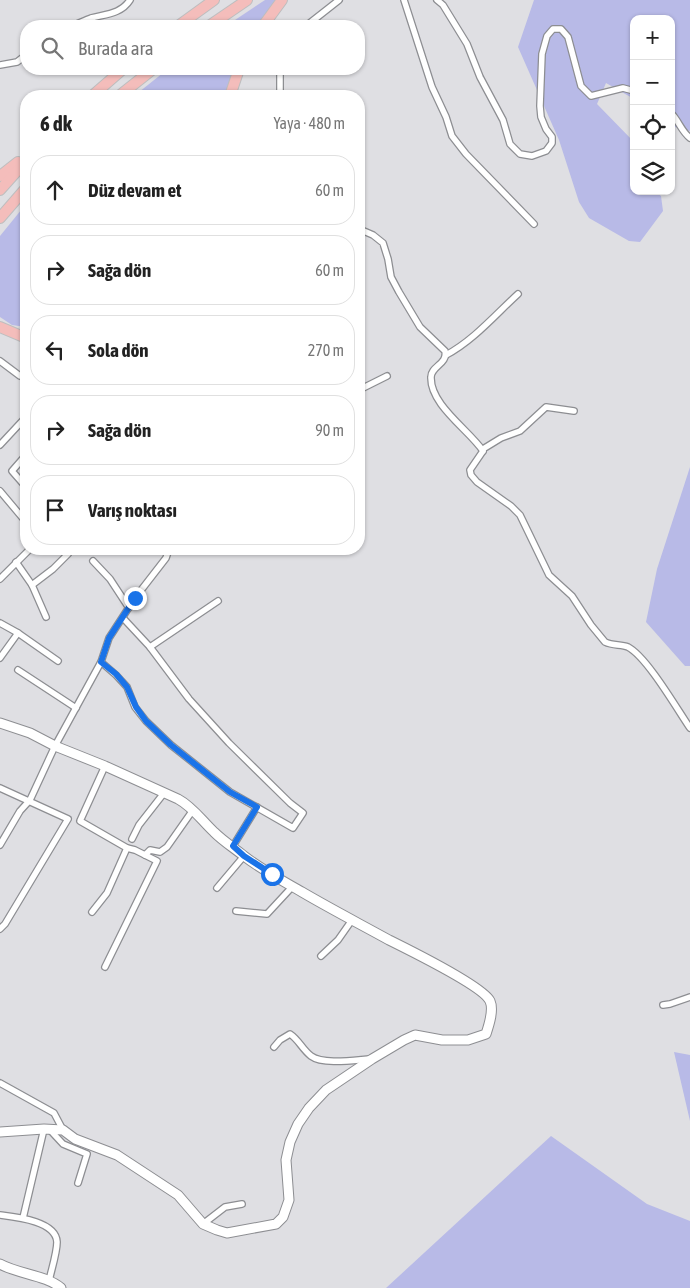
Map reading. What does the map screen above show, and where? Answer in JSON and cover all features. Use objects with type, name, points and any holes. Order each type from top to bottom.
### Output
[{"type":"highway","points":[[186,20],[214,0]]},
{"type":"highway","points":[[218,20],[247,0]]},
{"type":"highway","points":[[267,20],[282,0]]},
{"type":"highway","points":[[98,90],[115,75]]},
{"type":"highway","points":[[126,90],[145,75]]},
{"type":"highway","points":[[232,90],[238,75]]},
{"type":"highway","points":[[0,176],[20,159]]},
{"type":"highway","points":[[0,190],[20,168]]},
{"type":"highway","points":[[0,219],[20,195]]},
{"type":"highway","points":[[0,219],[20,199]]},
{"type":"highway","points":[[0,327],[20,335]]},
{"type":"highway","points":[[0,335],[20,343]]},
{"type":"street","points":[[87,20],[118,12],[125,8],[130,0]]},
{"type":"street","points":[[314,20],[339,0]]},
{"type":"street","points":[[404,0],[432,87],[446,117],[452,136],[466,154],[534,224]]},
{"type":"street","points":[[437,0],[443,5],[467,44],[480,77],[503,120],[510,144],[520,154],[532,156],[546,151],[552,143],[552,137],[541,117],[540,106],[542,54],[547,36],[553,29],[560,29],[568,37],[581,86],[591,96],[623,88],[630,90]]},
{"type":"street","points":[[0,65],[16,62],[20,59]]},
{"type":"street","points":[[280,75],[280,90]]},
{"type":"street","points":[[675,117],[683,133],[690,138]]},
{"type":"street","points":[[365,232],[383,243],[391,277],[399,292],[420,327],[445,351],[446,355]]},
{"type":"street","points":[[483,451],[443,407],[434,388],[431,374],[446,355],[456,350],[518,294]]},
{"type":"street","points":[[0,361],[20,376]]},
{"type":"street","points":[[365,387],[387,376]]},
{"type":"street","points":[[574,411],[546,408],[520,431],[501,438],[483,449],[470,470],[473,478],[511,506],[520,516],[549,575],[572,596],[605,642],[625,646],[639,656],[690,728]]},
{"type":"street","points":[[0,445],[20,423]]},
{"type":"street","points":[[20,462],[12,471],[20,480]]},
{"type":"street","points":[[0,491],[20,515]]},
{"type":"street","points":[[0,579],[24,555]]},
{"type":"street","points":[[32,585],[53,569],[67,555]]},
{"type":"street","points":[[0,845],[20,812],[30,800],[55,746],[101,662],[109,638],[167,555]]},
{"type":"street","points":[[16,562],[32,585],[46,617]]},
{"type":"street","points":[[93,562],[110,579],[129,608]]},
{"type":"street","points":[[150,647],[218,601]]},
{"type":"street","points":[[101,662],[116,674],[127,687],[136,707],[146,721],[171,745],[230,792],[294,828],[303,813],[290,803],[229,743],[189,699],[150,647],[123,618]]},
{"type":"street","points":[[0,623],[58,661]]},
{"type":"street","points":[[0,658],[18,633]]},
{"type":"street","points":[[18,670],[76,708]]},
{"type":"street","points":[[0,1083],[54,1113],[63,1130],[75,1138],[117,1155],[178,1195],[203,1224],[227,1233],[276,1224],[283,1217],[289,1200],[286,1160],[290,1142],[298,1124],[309,1108],[326,1090],[372,1059],[415,1035],[442,1040],[468,1040],[486,1034],[490,1024],[490,1001],[464,980],[352,920],[244,856],[216,834],[188,805],[30,733],[1,727]]},
{"type":"street","points":[[105,766],[80,821],[127,848],[157,862],[105,967]]},
{"type":"street","points":[[0,788],[30,800],[68,819],[5,924],[0,929]]},
{"type":"street","points":[[132,839],[139,825],[164,793]]},
{"type":"street","points":[[233,846],[257,807]]},
{"type":"street","points":[[145,855],[150,850],[160,852],[167,847],[193,810]]},
{"type":"street","points":[[92,912],[107,893],[127,848]]},
{"type":"street","points":[[217,888],[244,856]]},
{"type":"street","points":[[236,911],[267,914],[292,886]]},
{"type":"street","points":[[321,956],[338,940],[352,920]]},
{"type":"street","points":[[663,1005],[690,997]]},
{"type":"street","points":[[274,1047],[280,1040],[290,1034],[297,1038],[311,1056],[318,1060],[372,1059]]},
{"type":"street","points":[[47,1130],[63,1144],[86,1154],[78,1183]]},
{"type":"street","points":[[23,1218],[47,1130]]},
{"type":"street","points":[[0,1132],[63,1130]]},
{"type":"street","points":[[203,1224],[225,1207],[242,1204]]},
{"type":"street","points":[[0,1215],[23,1218],[44,1226],[53,1232],[57,1242],[49,1282]]},
{"type":"street","points":[[0,1264],[62,1287]]},
{"type":"shaded area","points":[[265,0],[278,0],[263,20],[235,20]]},
{"type":"shaded area","points":[[534,0],[690,0],[690,131],[675,127],[675,15],[630,15],[630,97],[606,83],[597,104],[630,138],[630,195],[661,196],[663,211],[640,242],[629,241],[589,218],[579,202],[559,140],[518,47]]},
{"type":"shaded area","points":[[160,75],[234,75],[230,90],[142,90]]},
{"type":"shaded area","points":[[20,211],[20,326],[12,325],[0,317],[0,236]]},
{"type":"shaded area","points":[[690,467],[690,666],[685,666],[646,622],[657,569]]},
{"type":"shaded area","points":[[674,1052],[690,1055],[690,1121]]},
{"type":"shaded area","points":[[551,1136],[647,1204],[690,1221],[690,1288],[386,1288]]},
{"type":"route","points":[[135,598],[109,638],[101,662],[116,674],[127,687],[136,707],[146,721],[171,745],[230,792],[257,807],[233,846],[244,856],[272,874]]}]
